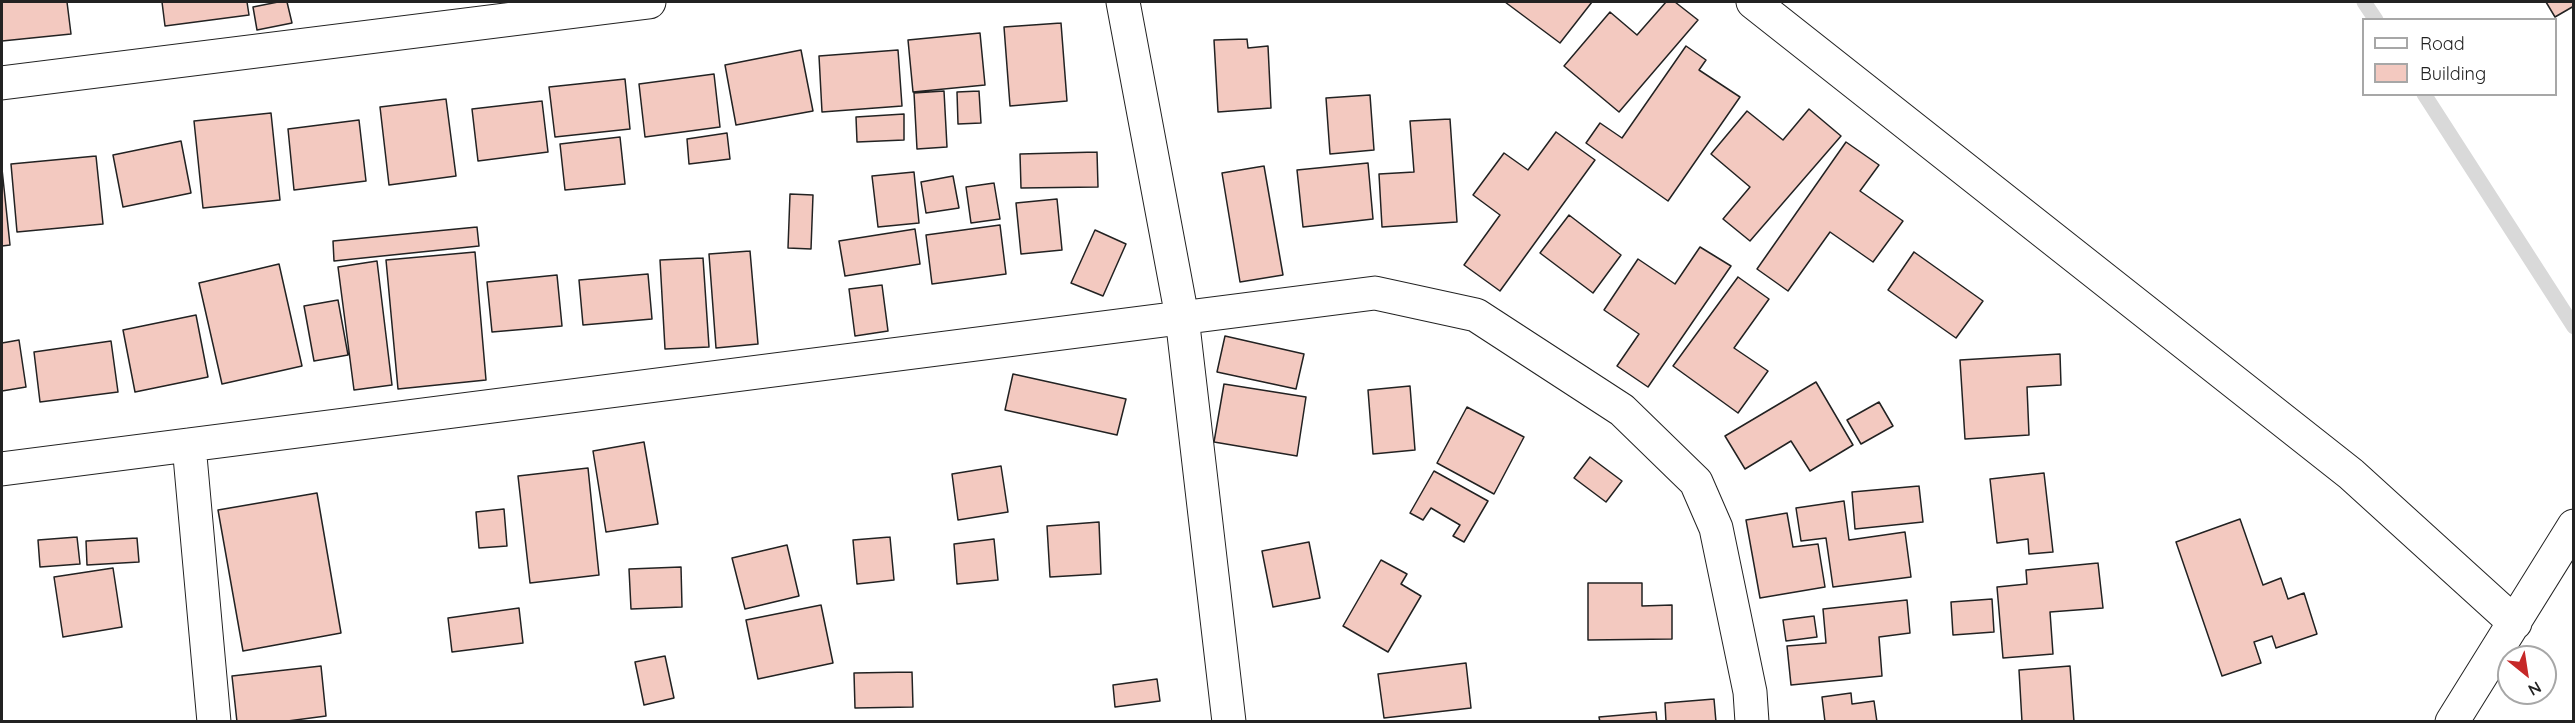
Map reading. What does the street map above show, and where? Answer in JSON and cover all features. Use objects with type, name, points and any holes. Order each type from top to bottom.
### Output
[{"type":"street","points":[[2,83],[649,2]]},
{"type":"street","points":[[1123,2],[1182,317],[1229,722]]},
{"type":"street","points":[[1753,2],[2351,474],[2515,622]]},
{"type":"street","points":[[2,469],[1376,293],[1476,315],[1622,410],[1696,482],[1716,528],[1750,692],[1752,722]]},
{"type":"street","points":[[189,445],[214,722]]},
{"type":"street","points":[[2452,722],[2574,526]]},
{"type":"building","points":[[2,2],[67,2],[71,34],[2,41]]},
{"type":"building","points":[[162,2],[247,2],[249,15],[165,26]]},
{"type":"building","points":[[287,2],[292,23],[257,30],[253,7]]},
{"type":"building","points":[[1505,2],[1592,2],[1560,43]]},
{"type":"building","points":[[1666,2],[1675,2],[1698,20],[1619,112],[1564,66],[1610,12],[1637,35]]},
{"type":"building","points":[[2546,2],[2574,2],[2574,6],[2555,17]]},
{"type":"building","points":[[1061,23],[1067,101],[1010,106],[1004,27]]},
{"type":"building","points":[[980,33],[985,85],[913,92],[908,40]]},
{"type":"building","points":[[1247,39],[1248,48],[1268,46],[1271,108],[1218,112],[1214,40]]},
{"type":"building","points":[[1686,46],[1706,60],[1699,70],[1740,97],[1668,201],[1586,143],[1600,123],[1622,138]]},
{"type":"building","points":[[801,50],[813,111],[736,125],[725,65]]},
{"type":"building","points":[[898,50],[902,106],[822,112],[819,56]]},
{"type":"building","points":[[714,74],[720,127],[645,137],[639,84]]},
{"type":"building","points":[[625,79],[630,129],[555,137],[549,87]]},
{"type":"building","points":[[944,91],[947,147],[917,149],[914,93]]},
{"type":"building","points":[[979,91],[981,123],[958,124],[957,92]]},
{"type":"building","points":[[1370,95],[1374,150],[1330,154],[1326,98]]},
{"type":"building","points":[[446,99],[456,176],[389,185],[380,107]]},
{"type":"building","points":[[542,101],[548,152],[478,161],[472,109]]},
{"type":"building","points":[[1809,109],[1841,136],[1750,241],[1723,219],[1750,187],[1711,154],[1747,111],[1783,140]]},
{"type":"building","points":[[271,113],[280,200],[203,208],[194,121]]},
{"type":"building","points":[[904,114],[904,140],[857,142],[856,117]]},
{"type":"building","points":[[1450,119],[1457,222],[1382,227],[1379,174],[1414,172],[1410,121]]},
{"type":"building","points":[[359,120],[366,181],[294,190],[288,129]]},
{"type":"building","points":[[1556,132],[1595,160],[1500,291],[1464,265],[1500,215],[1473,195],[1504,153],[1528,170]]},
{"type":"building","points":[[727,133],[730,159],[689,164],[687,139]]},
{"type":"building","points":[[620,137],[625,184],[565,190],[560,144]]},
{"type":"building","points":[[181,141],[191,193],[123,207],[113,155]]},
{"type":"building","points":[[1846,142],[1879,165],[1860,191],[1903,221],[1873,262],[1830,232],[1788,291],[1757,269]]},
{"type":"building","points":[[1097,152],[1098,187],[1021,188],[1020,154]]},
{"type":"building","points":[[96,156],[103,224],[17,232],[11,164]]},
{"type":"building","points":[[1368,163],[1373,219],[1303,227],[1297,170]]},
{"type":"building","points":[[1264,166],[1283,275],[1240,282],[1222,173]]},
{"type":"building","points":[[2,169],[10,245],[2,246]]},
{"type":"building","points":[[914,172],[919,223],[878,227],[872,176]]},
{"type":"building","points":[[953,176],[959,208],[926,213],[921,182]]},
{"type":"building","points":[[994,183],[1000,219],[971,223],[966,187]]},
{"type":"building","points":[[790,194],[813,195],[811,249],[788,248]]},
{"type":"building","points":[[1057,199],[1062,250],[1021,254],[1016,203]]},
{"type":"building","points":[[1569,215],[1621,255],[1593,293],[1540,253]]},
{"type":"building","points":[[1000,225],[1006,274],[932,284],[926,235]]},
{"type":"building","points":[[477,227],[479,246],[334,261],[333,241]]},
{"type":"building","points":[[915,229],[920,264],[845,276],[839,241]]},
{"type":"building","points":[[1095,230],[1126,244],[1103,296],[1071,283]]},
{"type":"building","points":[[1700,247],[1731,266],[1648,387],[1617,366],[1639,334],[1604,310],[1638,259],[1675,284]]},
{"type":"building","points":[[750,251],[758,344],[716,348],[709,254]]},
{"type":"building","points":[[475,252],[486,380],[398,389],[386,260]]},
{"type":"building","points":[[1914,252],[1983,301],[1956,338],[1888,290]]},
{"type":"building","points":[[703,258],[709,347],[665,349],[660,260]]},
{"type":"building","points":[[377,261],[392,385],[354,390],[338,267]]},
{"type":"building","points":[[279,264],[302,366],[222,384],[199,283]]},
{"type":"building","points":[[648,274],[652,319],[583,325],[579,280]]},
{"type":"building","points":[[557,275],[562,326],[492,332],[487,282]]},
{"type":"building","points":[[1738,277],[1769,299],[1734,348],[1768,371],[1738,413],[1673,366]]},
{"type":"building","points":[[882,285],[888,331],[855,336],[849,289]]},
{"type":"building","points":[[338,300],[348,355],[314,361],[304,306]]},
{"type":"building","points":[[196,315],[208,377],[135,392],[123,330]]},
{"type":"building","points":[[1225,336],[1304,354],[1296,389],[1217,372]]},
{"type":"building","points":[[19,340],[26,387],[2,391],[2,343]]},
{"type":"building","points":[[111,341],[118,392],[40,402],[34,352]]},
{"type":"building","points":[[2060,354],[2061,385],[2027,387],[2029,435],[1965,439],[1960,360]]},
{"type":"building","points":[[1013,374],[1126,399],[1117,435],[1005,410]]},
{"type":"building","points":[[1816,382],[1853,445],[1810,471],[1791,441],[1745,469],[1725,436]]},
{"type":"building","points":[[1224,384],[1306,397],[1297,456],[1214,442]]},
{"type":"building","points":[[1410,386],[1415,450],[1373,454],[1368,390]]},
{"type":"building","points":[[1879,402],[1893,426],[1861,444],[1847,420]]},
{"type":"building","points":[[1467,407],[1524,437],[1494,494],[1437,463]]},
{"type":"building","points":[[644,442],[658,524],[606,532],[593,451]]},
{"type":"building","points":[[1590,457],[1622,481],[1606,502],[1574,478]]},
{"type":"building","points":[[1001,466],[1008,512],[958,520],[952,474]]},
{"type":"building","points":[[588,468],[599,575],[530,583],[518,476]]},
{"type":"building","points":[[1434,471],[1488,501],[1464,542],[1453,536],[1460,525],[1431,508],[1423,520],[1410,513]]},
{"type":"building","points":[[2044,473],[2053,552],[2029,554],[2028,539],[1997,543],[1990,479]]},
{"type":"building","points":[[1919,486],[1923,522],[1855,529],[1852,492]]},
{"type":"building","points":[[317,493],[341,633],[243,651],[218,510]]},
{"type":"building","points":[[1844,501],[1849,540],[1905,532],[1911,577],[1833,587],[1826,538],[1801,541],[1796,508]]},
{"type":"building","points":[[504,509],[507,546],[479,548],[476,512]]},
{"type":"building","points":[[1787,513],[1793,547],[1818,544],[1825,587],[1760,598],[1746,520]]},
{"type":"building","points":[[2240,519],[2263,585],[2281,578],[2288,599],[2304,593],[2317,634],[2276,648],[2272,636],[2254,642],[2261,663],[2222,676],[2176,542]]},
{"type":"building","points":[[1099,522],[1101,574],[1050,577],[1047,526]]},
{"type":"building","points":[[77,537],[80,564],[40,567],[38,540]]},
{"type":"building","points":[[890,537],[894,580],[857,584],[853,540]]},
{"type":"building","points":[[137,538],[139,562],[87,565],[86,541]]},
{"type":"building","points":[[994,539],[998,580],[957,584],[954,544]]},
{"type":"building","points":[[1309,542],[1320,598],[1273,607],[1262,551]]},
{"type":"building","points":[[787,545],[799,596],[745,609],[732,558]]},
{"type":"building","points":[[1381,560],[1407,574],[1401,584],[1421,596],[1388,652],[1343,626]]},
{"type":"building","points":[[2098,563],[2103,608],[2050,612],[2053,654],[2003,658],[1997,587],[2027,584],[2026,570]]},
{"type":"building","points":[[681,567],[682,607],[631,609],[629,569]]},
{"type":"building","points":[[113,568],[122,627],[63,637],[54,577]]},
{"type":"building","points":[[1588,583],[1642,583],[1642,606],[1672,605],[1672,639],[1588,640]]},
{"type":"building","points":[[1992,599],[1994,632],[1953,635],[1951,602]]},
{"type":"building","points":[[1907,600],[1910,633],[1879,637],[1882,676],[1791,685],[1787,646],[1826,643],[1823,609]]},
{"type":"building","points":[[821,605],[833,663],[758,679],[746,620]]},
{"type":"building","points":[[519,608],[523,643],[452,652],[448,618]]},
{"type":"building","points":[[1814,616],[1817,637],[1786,641],[1783,620]]},
{"type":"building","points":[[665,656],[674,698],[644,705],[635,662]]},
{"type":"building","points":[[1466,663],[1471,708],[1384,718],[1378,674]]},
{"type":"building","points":[[321,666],[326,716],[280,722],[237,722],[232,676]]},
{"type":"building","points":[[2070,666],[2074,722],[2022,722],[2019,670]]},
{"type":"building","points":[[912,672],[913,707],[855,708],[854,673]]},
{"type":"building","points":[[1157,679],[1160,701],[1115,707],[1113,685]]},
{"type":"building","points":[[1851,693],[1852,704],[1874,701],[1877,722],[1825,722],[1822,697]]},
{"type":"building","points":[[1714,699],[1716,722],[1666,722],[1665,703]]},
{"type":"building","points":[[1656,712],[1657,722],[1600,722],[1599,717]]},
{"type":"waterway","points":[[2364,2],[2375,18]]},
{"type":"waterway","points":[[2425,96],[2574,327]]}]
